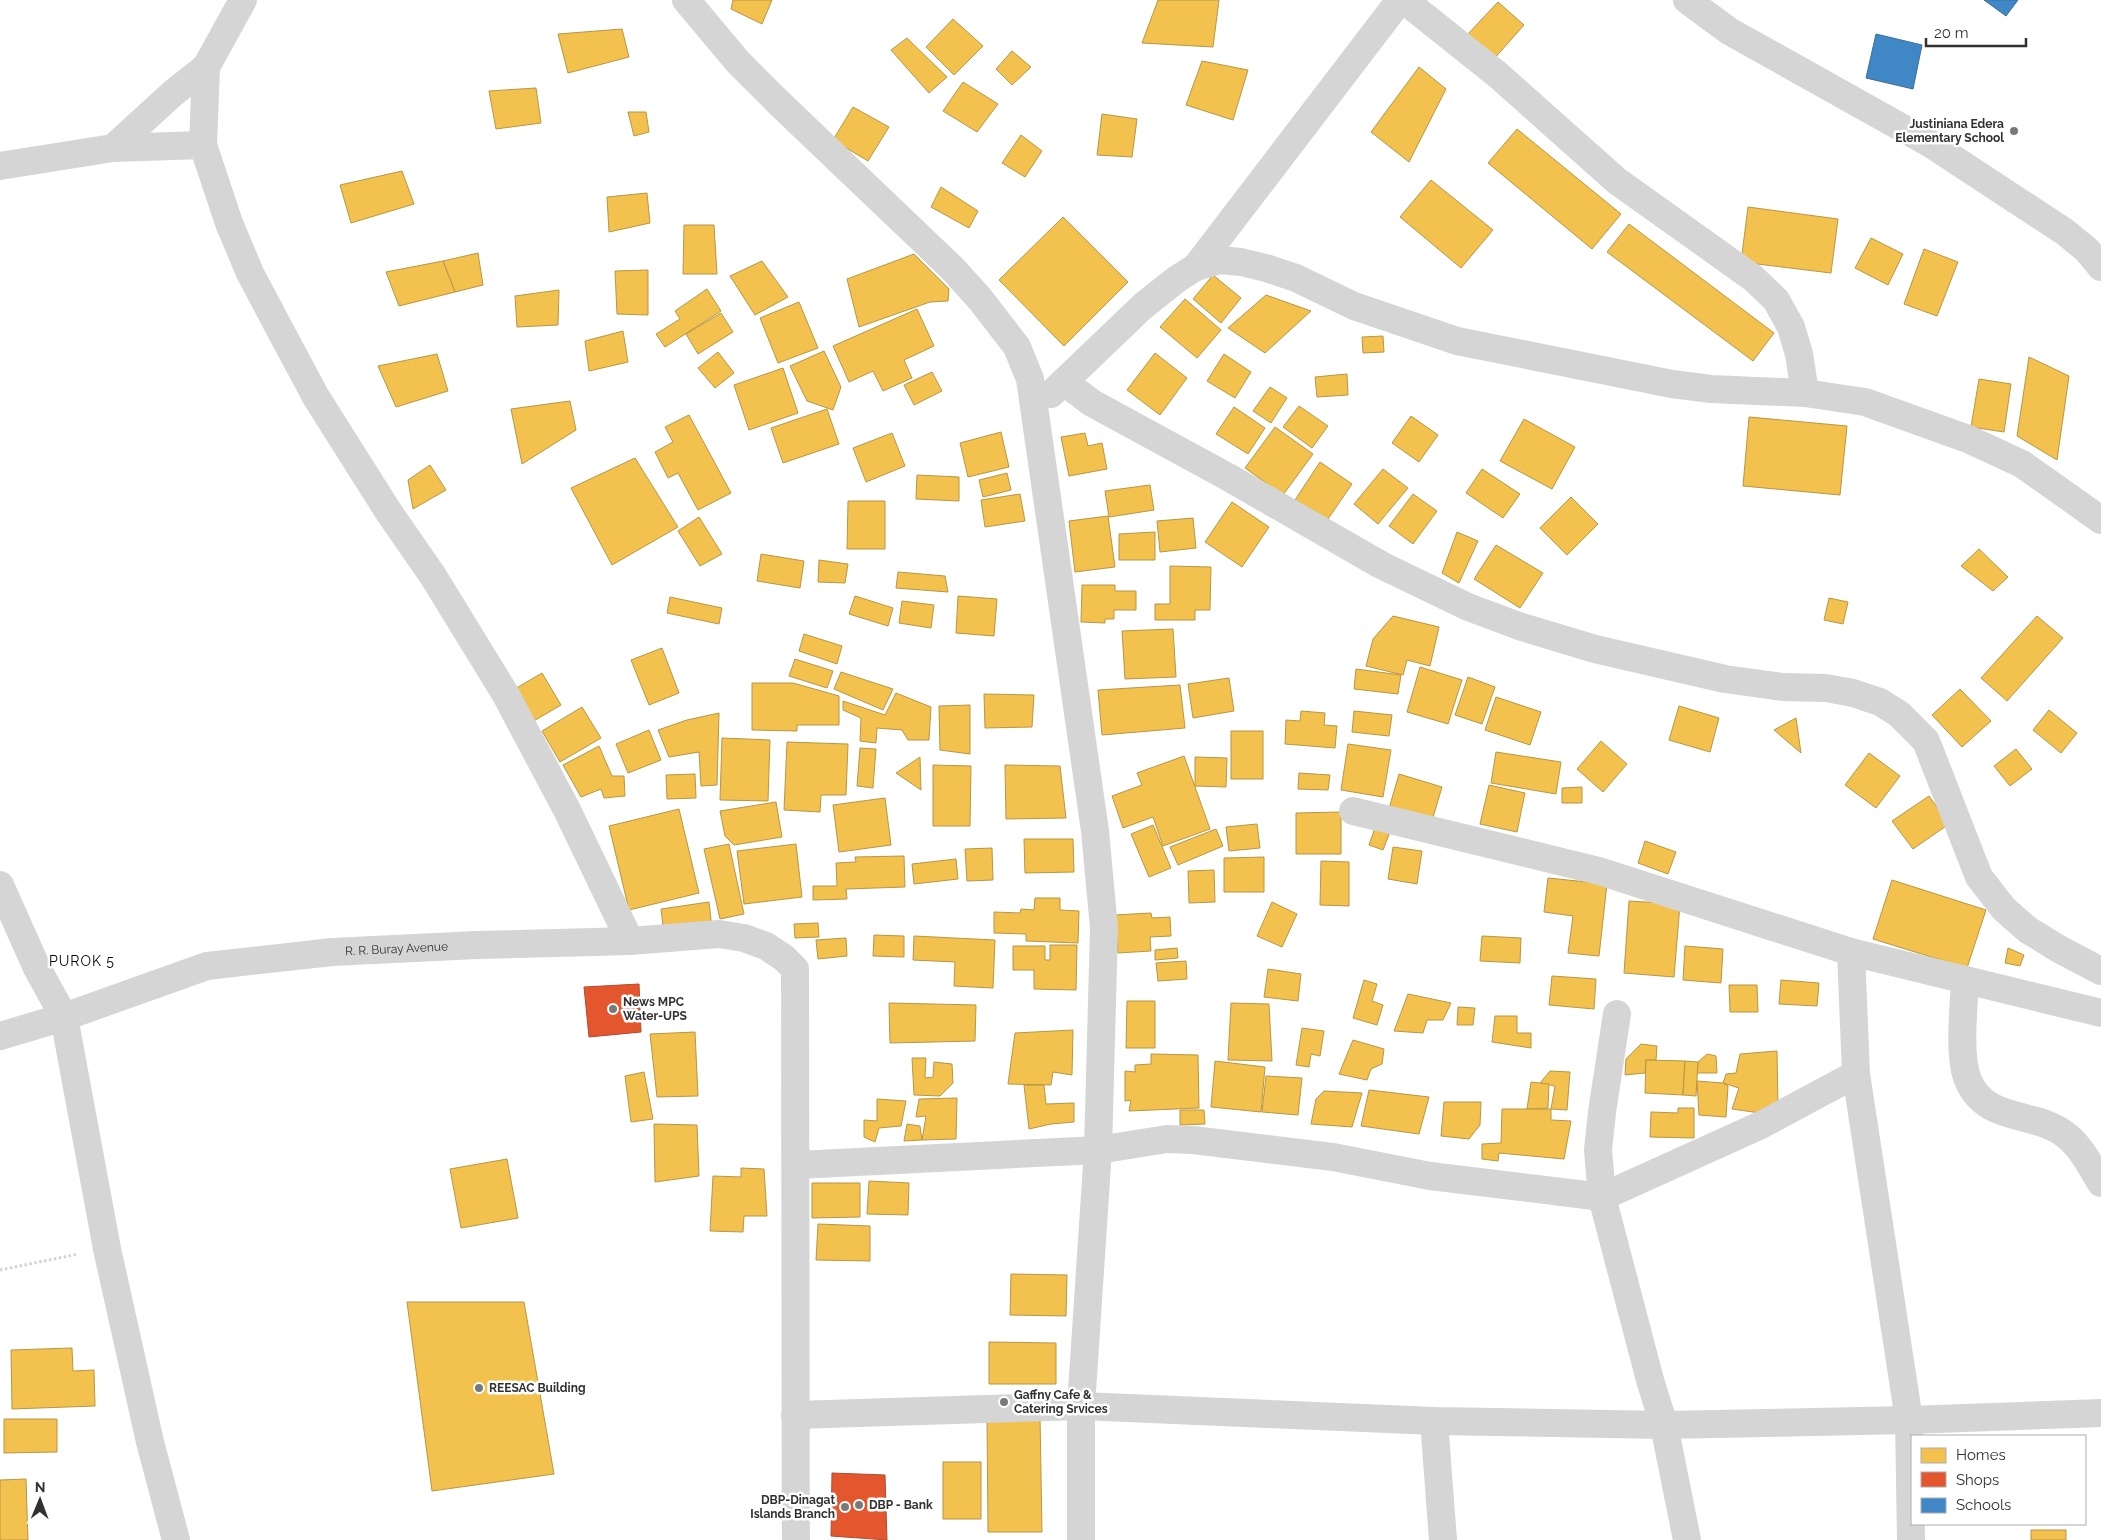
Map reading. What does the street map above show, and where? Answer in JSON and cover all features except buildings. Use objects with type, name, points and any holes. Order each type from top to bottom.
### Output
[{"type":"street","points":[[113,148],[172,94],[206,68],[243,0]]},
{"type":"street","points":[[686,0],[738,62],[945,262],[980,299],[1018,347],[1030,379],[1095,831],[1104,928],[1098,1150],[1081,1406],[1081,1540]]},
{"type":"street","points":[[1034,411],[1143,306],[1196,266],[1400,0]]},
{"type":"street","points":[[1404,0],[1498,75],[1617,181],[1753,278],[1776,300],[1791,326],[1800,354],[1805,394]]},
{"type":"street","points":[[1687,0],[1729,31],[1931,144],[2065,232],[2087,250],[2101,267]]},
{"type":"street","points":[[206,68],[203,144],[229,223],[250,273],[326,413],[388,511],[433,576],[506,695],[567,810],[630,940]]},
{"type":"street","points":[[0,166],[113,148],[203,144]]},
{"type":"street","points":[[1196,266],[1219,260],[1241,262],[1266,268],[1296,278],[1354,306],[1457,341],[1672,384],[1762,393],[1805,394],[1865,402],[1968,439],[2022,464],[2098,512]]},
{"type":"street","points":[[1064,382],[1092,403],[1228,476],[1381,565],[1468,608],[1595,649],[1725,679],[1783,687],[1826,688],[1852,693],[1880,702],[1899,714],[1926,740],[1979,877],[2004,909],[2028,930],[2059,950],[2101,971]]},
{"type":"street","points":[[1354,811],[1599,872],[1851,952],[2101,1014]]},
{"type":"street","points":[[0,885],[37,968],[64,1017],[106,1249],[150,1442],[176,1540]]},
{"type":"street","name":"R. R. Buray Avenue","points":[[0,1036],[64,1017],[207,966],[332,952],[630,940],[719,934],[744,938],[766,946],[784,958],[795,969],[797,1165]]},
{"type":"street","points":[[1851,952],[1856,1074],[1909,1420],[1911,1540]]},
{"type":"street","points":[[1965,980],[1963,1054],[1967,1079],[1979,1098],[1994,1110],[2030,1119],[2067,1136],[2086,1158],[2101,1183]]},
{"type":"street","points":[[1617,1014],[1598,1150],[1602,1197],[1650,1380],[1664,1425],[1686,1540]]},
{"type":"street","points":[[796,1540],[794,1414],[797,1165],[1098,1150],[1168,1140],[1193,1140],[1333,1157],[1430,1176],[1602,1197],[1762,1125],[1856,1074]]},
{"type":"street","points":[[794,1414],[1081,1406],[1434,1421],[1664,1425],[1909,1420],[2101,1413]]},
{"type":"street","points":[[1434,1421],[1443,1540]]},
{"type":"path","points":[[0,1270],[106,1249]]},
{"type":"place","name":"Justiniana Edera Elementary School","points":[[2014,131]]},
{"type":"place","name":"News MPC Water-UPS","points":[[613,1009]]},
{"type":"place","name":"REESAC Building","points":[[479,1388]]},
{"type":"place","name":"Gaffny Cafe & Catering Srvices","points":[[1004,1402]]},
{"type":"place","name":"DBP - Bank","points":[[859,1505]]},
{"type":"place","name":"DBP-Dinagat Islands Branch","points":[[845,1507]]},
{"type":"district","name":"PUROK 5","points":[[82,961]]}]
